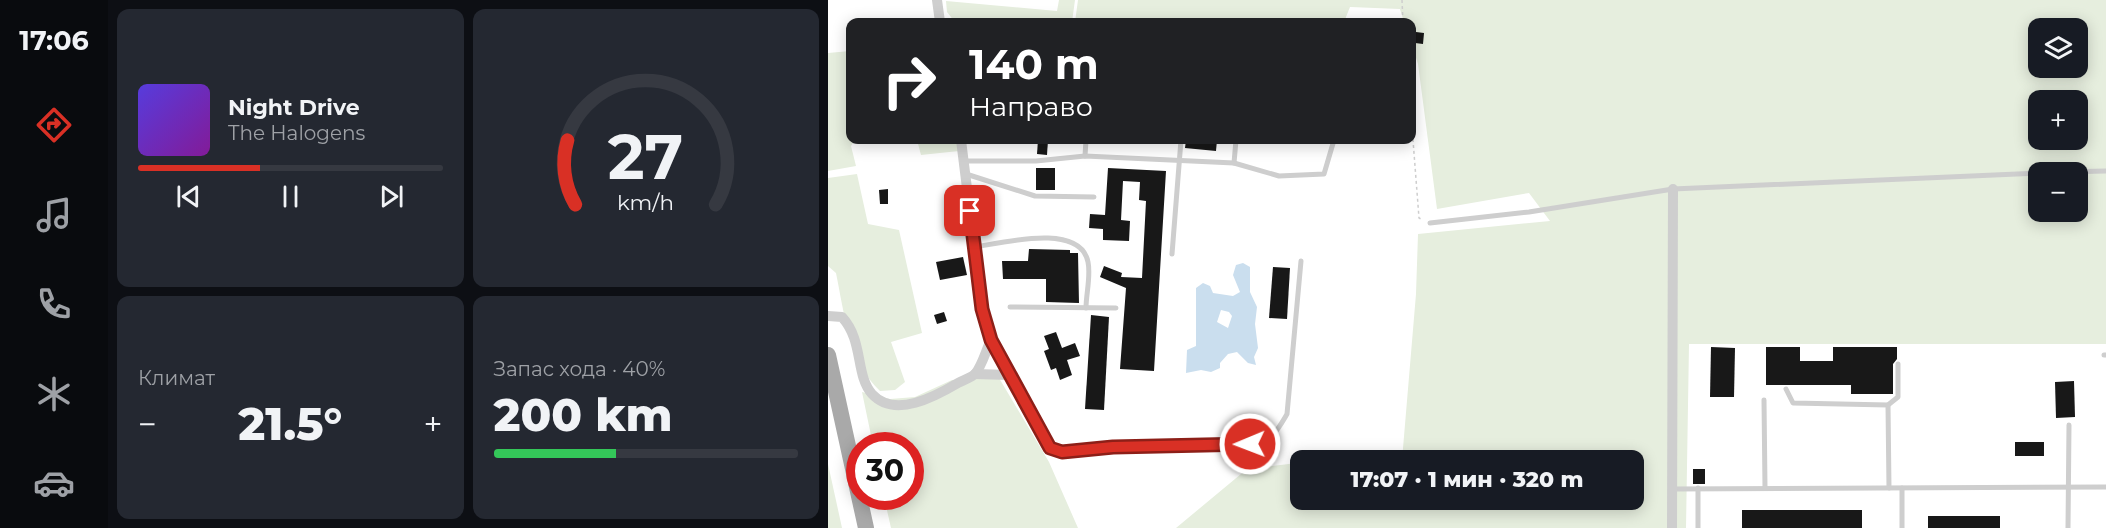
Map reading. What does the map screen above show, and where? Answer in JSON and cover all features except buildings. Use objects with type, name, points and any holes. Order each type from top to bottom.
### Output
[{"type":"main road","points":[[828,355],[866,528]]},
{"type":"street","points":[[937,0],[939,18]]},
{"type":"street","points":[[962,144],[982,309],[991,340],[1050,448],[1062,452],[1113,447],[1250,444]]},
{"type":"street","points":[[1672,528],[1674,489],[1673,189]]},
{"type":"street","points":[[828,316],[842,317],[850,326],[858,344],[864,380],[872,393],[882,401],[898,405],[919,401],[939,394],[975,374],[1009,375]]},
{"type":"street","points":[[975,374],[991,340]]},
{"type":"lane","points":[[1084,156],[1086,144]]},
{"type":"lane","points":[[1172,254],[1181,144]]},
{"type":"lane","points":[[1234,163],[1236,144]]},
{"type":"lane","points":[[964,161],[1036,161],[1084,156],[1234,163],[1279,176],[1324,174],[1333,144]]},
{"type":"lane","points":[[2088,171],[2106,171]]},
{"type":"lane","points":[[1430,223],[1529,212],[1673,189],[2028,173]]},
{"type":"lane","points":[[966,174],[1035,196],[1094,196]]},
{"type":"lane","points":[[975,247],[1030,239],[1068,239],[1078,244],[1088,263],[1086,308]]},
{"type":"lane","points":[[1250,444],[1264,444],[1275,435],[1287,414],[1301,261]]},
{"type":"lane","points":[[1010,307],[1116,308]]},
{"type":"lane","points":[[1786,389],[1793,403],[1888,405],[1898,397],[1898,364]]},
{"type":"lane","points":[[1764,400],[1765,488]]},
{"type":"lane","points":[[1888,405],[1889,488]]},
{"type":"lane","points":[[2068,528],[2069,425]]},
{"type":"lane","points":[[1698,488],[1698,528]]},
{"type":"lane","points":[[1902,488],[1902,528]]},
{"type":"lane","points":[[1674,489],[2106,488]]},
{"type":"path","points":[[1402,0],[1403,18]]},
{"type":"path","points":[[1413,144],[1419,218],[1430,223]]},
{"type":"green space","points":[[1059,0],[1075,0],[1073,18],[952,18],[947,12],[946,1],[1057,11]]},
{"type":"green space","points":[[1078,0],[2106,0],[2106,344],[1689,344],[1686,528],[1176,528],[1247,469],[1290,464],[1290,510],[1644,510],[1644,450],[1403,450],[1416,294],[1418,234],[1550,221],[1529,193],[1437,209],[1416,58],[1416,18],[1403,18],[1400,9],[1350,7],[1346,18],[1076,18]]},
{"type":"green space","points":[[846,51],[846,144],[852,144],[856,166],[828,171],[828,53]]},
{"type":"green space","points":[[918,144],[958,144],[959,151],[921,155]]},
{"type":"green space","points":[[857,174],[868,224],[899,230],[922,333],[891,342],[905,382],[895,390],[880,391],[861,366],[849,336],[836,273],[828,266],[828,178]]},
{"type":"green space","points":[[999,378],[1049,462],[1078,528],[891,528],[887,510],[924,510],[924,432],[870,432],[862,392],[890,399],[915,397],[952,380]]},
{"type":"green space","points":[[828,464],[842,528],[828,528]]},
{"type":"water","points":[[1243,263],[1250,267],[1250,292],[1257,307],[1255,324],[1258,348],[1254,357],[1256,365],[1248,363],[1237,352],[1228,354],[1220,363],[1220,368],[1211,372],[1201,370],[1186,373],[1187,350],[1196,346],[1196,288],[1203,283],[1210,286],[1213,293],[1233,296],[1240,292],[1233,275],[1236,265]],"holes":[[[1221,310],[1229,312],[1232,316],[1228,328],[1217,322]]]},
{"type":"route","points":[[970,211],[982,309],[991,340],[1050,448],[1062,452],[1113,447],[1250,444]]}]
